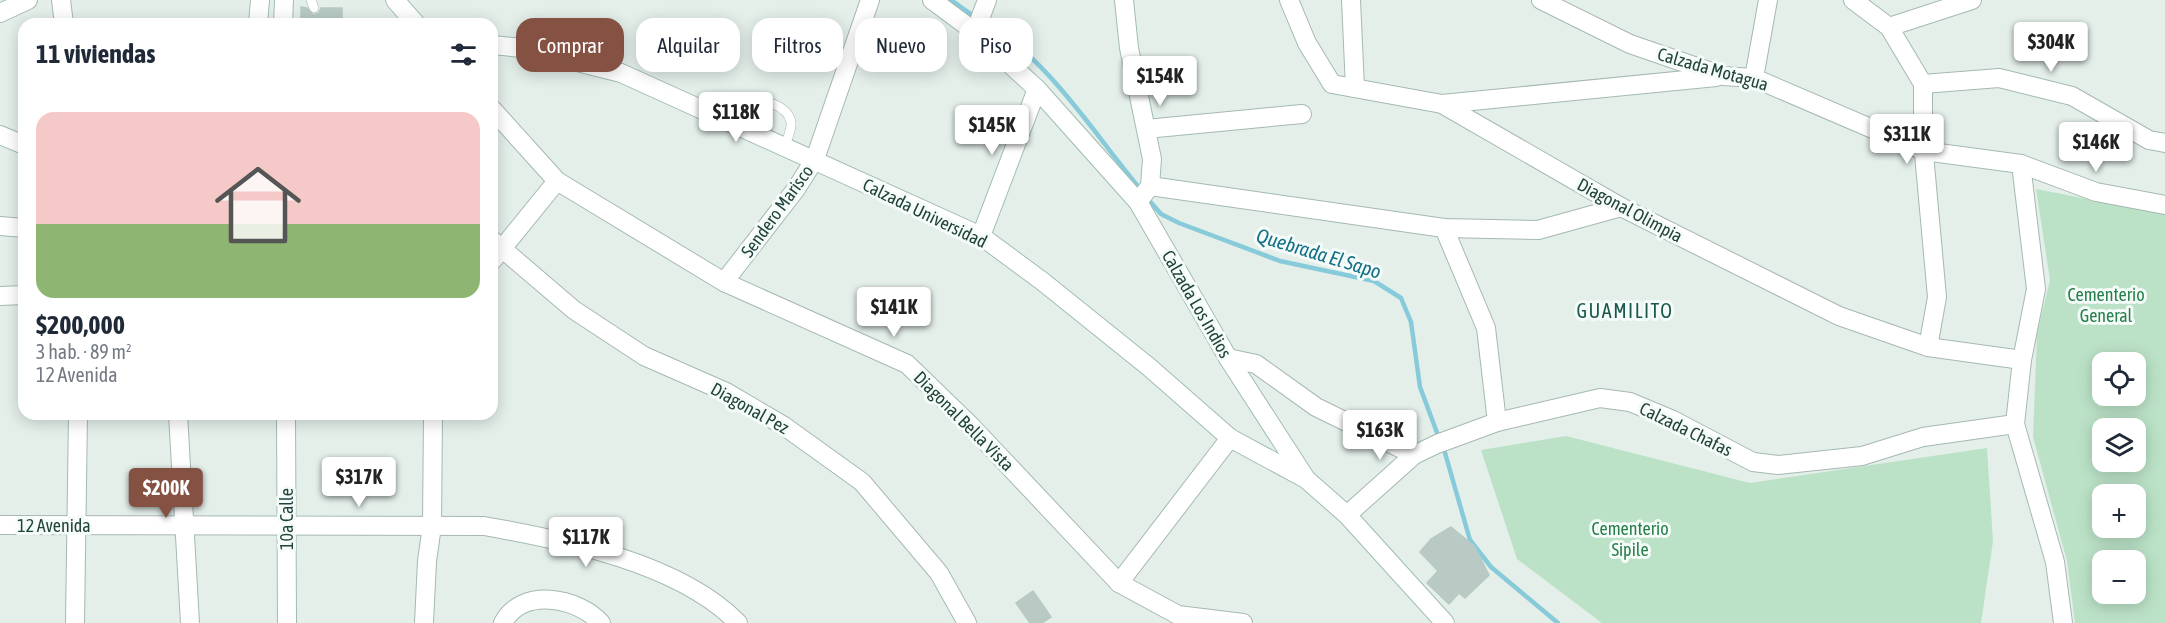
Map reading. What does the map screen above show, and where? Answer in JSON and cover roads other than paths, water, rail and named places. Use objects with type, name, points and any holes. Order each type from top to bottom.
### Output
[{"type":"street","points":[[60,0],[63,18]]},
{"type":"street","points":[[283,18],[284,0]]},
{"type":"street","points":[[395,0],[411,18]]},
{"type":"street","name":"Sendero Marisco","points":[[724,282],[796,189],[815,159],[870,0]]},
{"type":"street","name":"Calzada Los Indios","points":[[932,0],[961,18]]},
{"type":"street","points":[[1124,0],[1129,48],[1152,159],[1150,186],[1138,202]]},
{"type":"street","name":"Diagonal Olimpia","points":[[1289,0],[1307,43],[1332,84],[1442,104],[1621,207],[1839,316],[1928,347],[2022,360]]},
{"type":"street","points":[[1351,0],[1355,88]]},
{"type":"street","name":"Calzada Motagua","points":[[1540,0],[1630,44],[1723,76],[1754,78],[1924,151],[2021,164],[2096,192],[2165,205]]},
{"type":"street","points":[[1754,78],[1768,0]]},
{"type":"street","points":[[1853,0],[1889,27],[1923,84],[1924,151],[1937,297],[1928,347]]},
{"type":"street","points":[[1889,27],[1972,0]]},
{"type":"street","points":[[979,18],[986,1]]},
{"type":"street","points":[[0,14],[21,2]]},
{"type":"street","name":"Calzada Universidad","points":[[498,46],[522,48],[621,73],[785,145],[981,236],[1042,281],[1149,367],[1230,438],[1306,479]]},
{"type":"street","name":"Calzada Los Indios","points":[[1020,72],[1138,202],[1228,358],[1306,479],[1347,515],[1398,567],[1445,623]]},
{"type":"street","points":[[1442,104],[1723,76]]},
{"type":"street","points":[[1923,84],[1999,78],[2072,96],[2149,140],[2165,143]]},
{"type":"street","points":[[981,236],[1037,89]]},
{"type":"street","points":[[1146,129],[1302,114]]},
{"type":"street","name":"Diagonal Bella Vista","points":[[498,116],[557,182],[724,282],[907,364],[972,427],[1119,583],[1178,615],[1243,623]]},
{"type":"street","points":[[0,122],[18,130]]},
{"type":"street","points":[[0,135],[18,142]]},
{"type":"street","points":[[2021,164],[2036,289],[2022,360],[2015,424],[2055,562],[2063,623]]},
{"type":"street","points":[[498,248],[557,182]]},
{"type":"street","points":[[1150,186],[1444,228],[1538,230],[1621,207]]},
{"type":"street","points":[[0,226],[18,228]]},
{"type":"street","points":[[1444,228],[1486,328],[1497,422]]},
{"type":"street","name":"Diagonal Pez","points":[[498,252],[574,310],[634,349],[726,392],[767,416],[862,482],[939,573],[967,623]]},
{"type":"street","points":[[0,296],[18,295]]},
{"type":"street","points":[[1228,358],[1256,364],[1316,407],[1414,455]]},
{"type":"street","name":"Calzada Chafas","points":[[1347,515],[1414,455],[1454,436],[1497,422],[1600,398],[1630,402],[1672,420],[1753,462],[1778,465],[1862,456],[1923,437],[2015,424]]},
{"type":"street","points":[[75,623],[78,420]]},
{"type":"street","points":[[178,420],[190,623]]},
{"type":"street","name":"10a Calle","points":[[285,420],[287,623]]},
{"type":"street","points":[[424,623],[427,561],[432,526],[433,420]]},
{"type":"street","points":[[1119,583],[1230,438]]},
{"type":"street","name":"12 Avenida","points":[[0,525],[484,526],[537,535],[675,577],[724,609],[738,623]]},
{"type":"street","points":[[503,623],[517,606],[546,600],[563,602],[592,613],[601,623]]},
{"type":"lane","points":[[726,119],[747,102],[762,99],[788,114],[791,122],[785,145]]},
{"type":"waterway","name":"Quebrada El Sapo","points":[[951,0],[975,17]]},
{"type":"waterway","name":"Quebrada El Sapo","points":[[1033,60],[1069,99],[1142,191]]},
{"type":"waterway","name":"Quebrada El Sapo","points":[[1147,198],[1161,214],[1179,223],[1280,261],[1374,281],[1401,298],[1411,322],[1420,387],[1439,438]]},
{"type":"waterway","name":"Quebrada El Sapo","points":[[1443,446],[1470,540],[1491,567],[1558,623]]},
{"type":"district","name":"GUAMILITO","points":[[1625,310]]},
{"type":"park label","name":"Cementerio General","points":[[2106,304]]},
{"type":"park label","name":"Cementerio Sipile","points":[[1630,538]]}]
